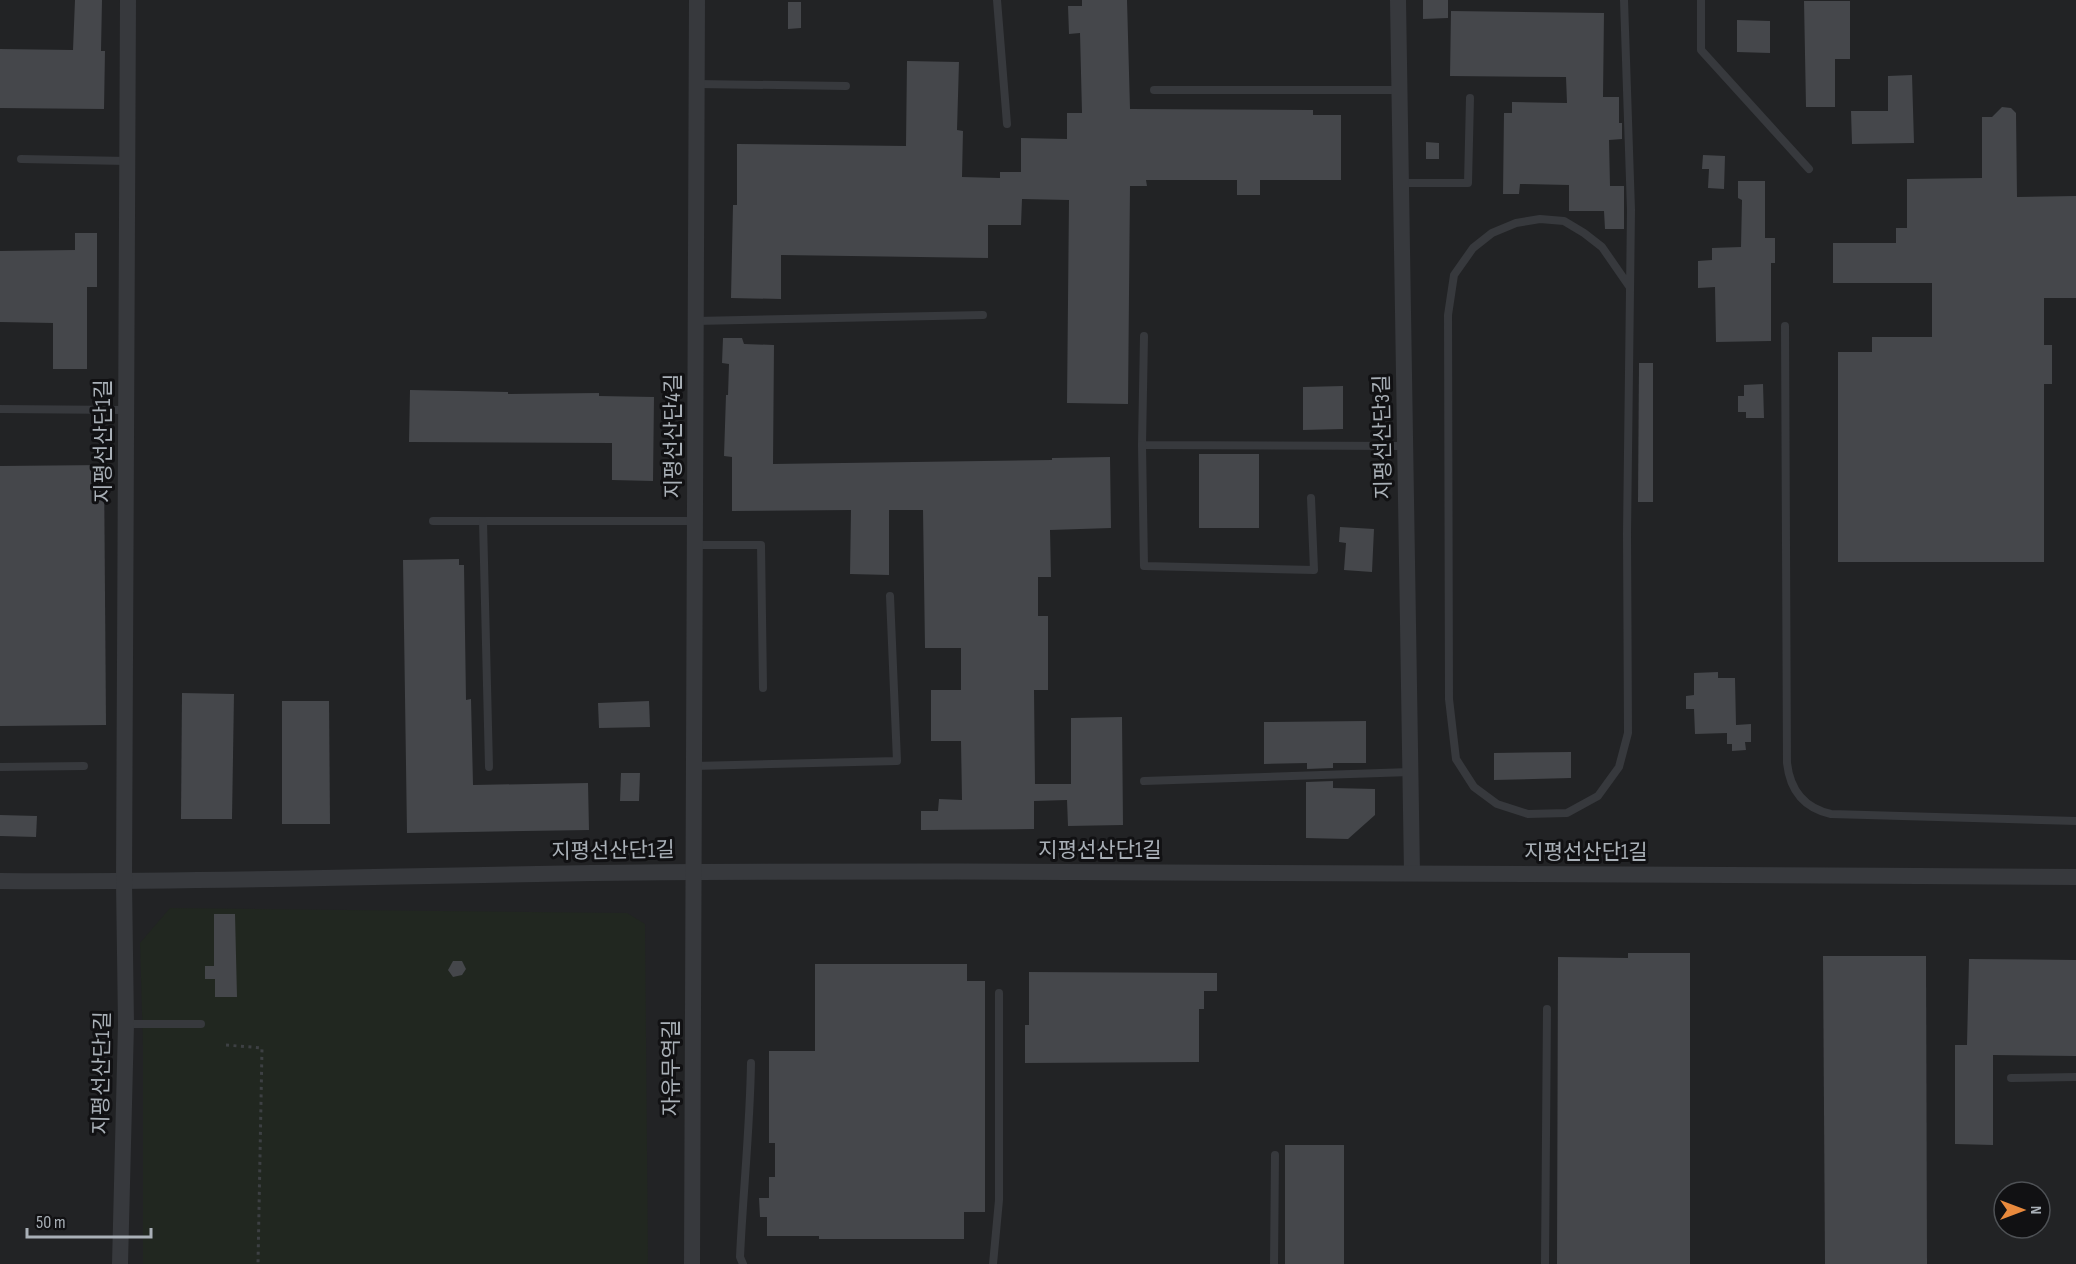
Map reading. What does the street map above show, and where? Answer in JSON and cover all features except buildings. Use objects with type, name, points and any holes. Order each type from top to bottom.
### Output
[{"type":"street","name":"지평선산단1길","points":[[120,1264],[126,1024],[124,882],[128,0]]},
{"type":"street","name":"지평선산단4길","points":[[694,872],[697,0]]},
{"type":"street","name":"지평선산단3길","points":[[1398,0],[1412,873]]},
{"type":"street","name":"지평선산단1길","points":[[0,881],[124,882],[694,872],[1412,873],[2076,878]]},
{"type":"street","name":"자유무역길","points":[[692,1264],[694,872]]},
{"type":"lane","points":[[997,0],[1007,124]]},
{"type":"lane","points":[[1624,0],[1631,210],[1626,534],[1628,733],[1619,767],[1598,796],[1567,813],[1528,814],[1497,804],[1474,788],[1456,759],[1449,699],[1448,315],[1454,275],[1473,248],[1492,233],[1516,223],[1540,219],[1564,221],[1584,233],[1602,247],[1629,286]]},
{"type":"lane","points":[[1701,0],[1701,50],[1809,169]]},
{"type":"lane","points":[[697,84],[846,86]]},
{"type":"lane","points":[[1154,90],[1400,90]]},
{"type":"lane","points":[[1401,183],[1468,183],[1470,98]]},
{"type":"lane","points":[[21,159],[127,161]]},
{"type":"lane","points":[[696,321],[983,315]]},
{"type":"lane","points":[[1785,326],[1787,763],[1793,789],[1811,807],[1831,814],[2076,821]]},
{"type":"lane","points":[[1144,336],[1142,445],[1144,566],[1314,570],[1311,498]]},
{"type":"lane","points":[[0,409],[126,410]]},
{"type":"lane","points":[[1142,445],[1405,446]]},
{"type":"lane","points":[[433,521],[695,521]]},
{"type":"lane","points":[[483,521],[489,767]]},
{"type":"lane","points":[[695,545],[761,545],[763,688]]},
{"type":"lane","points":[[694,766],[897,761],[890,596]]},
{"type":"lane","points":[[0,767],[84,766]]},
{"type":"lane","points":[[1144,781],[1410,772]]},
{"type":"lane","points":[[993,1264],[999,1200],[999,993]]},
{"type":"lane","points":[[1545,1264],[1547,1009]]},
{"type":"lane","points":[[126,1024],[201,1024]]},
{"type":"lane","points":[[743,1264],[740,1257],[751,1063]]},
{"type":"lane","points":[[2011,1078],[2076,1077]]},
{"type":"lane","points":[[1274,1264],[1275,1155]]},
{"type":"path","points":[[226,1045],[262,1048],[258,1264]]},
{"type":"shaded area","points":[[0,0],[2076,0],[2076,1264],[0,1264]]},
{"type":"shaded area","points":[[170,908],[627,913],[645,924],[648,1264],[143,1264],[143,1045],[140,943]]}]
